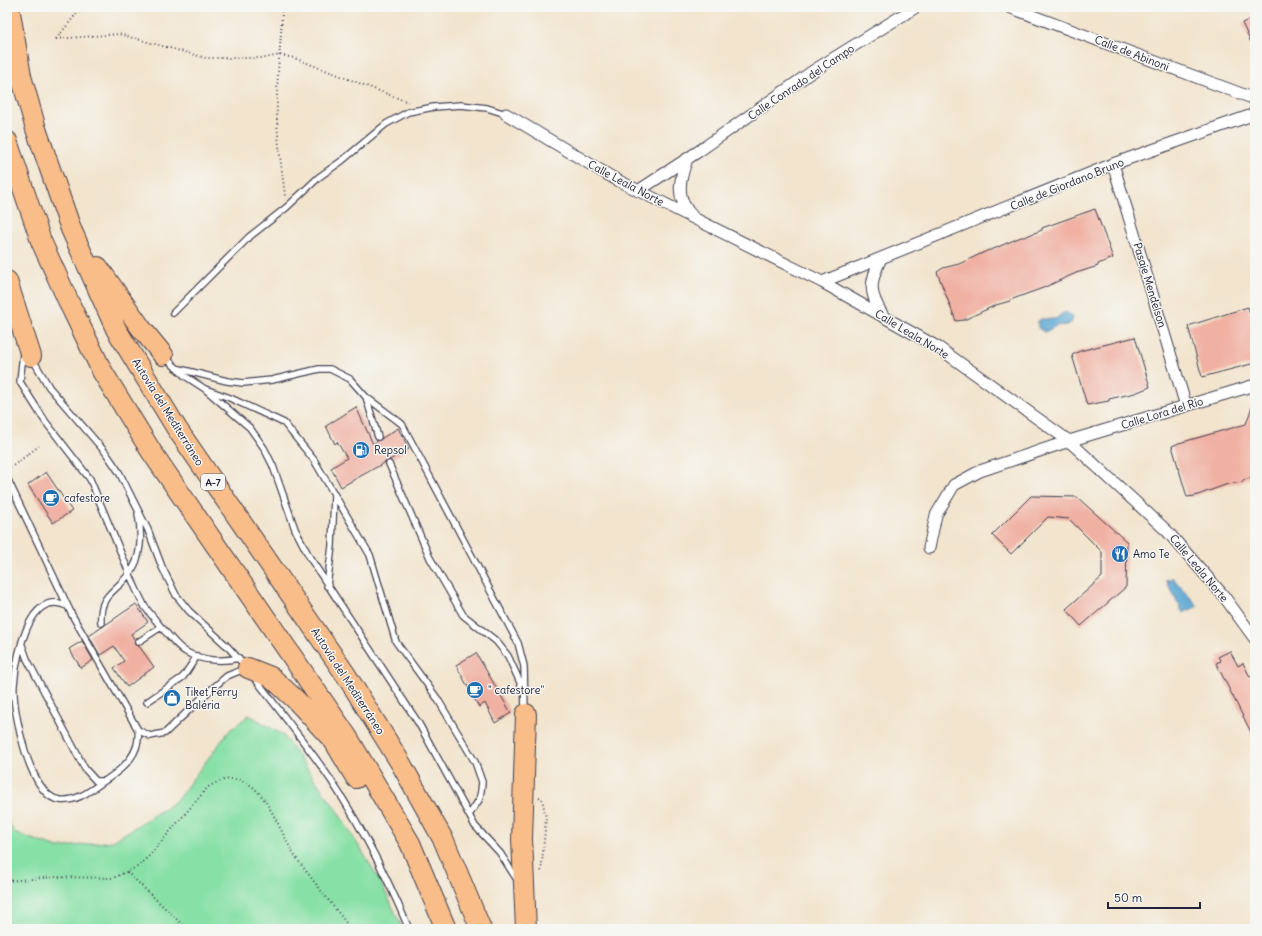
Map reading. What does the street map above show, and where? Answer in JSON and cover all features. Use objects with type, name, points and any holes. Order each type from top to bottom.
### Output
[{"type":"highway","name":"Autovía del Mediterráneo","points":[[9,7],[21,76],[36,130],[71,229],[116,329],[177,429],[346,675],[400,762],[444,841],[481,929]]},
{"type":"highway","points":[[7,141],[42,241],[71,307],[102,371],[151,451],[348,738],[410,843],[446,929]]},
{"type":"highway","points":[[71,229],[141,328],[169,361]]},
{"type":"highway","points":[[7,281],[31,356]]},
{"type":"highway","points":[[243,663],[271,677],[282,686],[334,741],[408,869],[437,908]]},
{"type":"highway","points":[[526,714],[523,789],[524,905],[526,929]]},
{"type":"street","name":"Calle Conrado del Campo","points":[[638,191],[687,159],[813,71],[916,7]]},
{"type":"street","name":"Calle de Abinoni","points":[[1009,7],[1255,100]]},
{"type":"street","name":"Calle Leala Norte","points":[[506,114],[615,179],[822,282],[939,348],[1069,441],[1167,531],[1223,595],[1255,639]]},
{"type":"street","name":"Calle de Giordano Bruno","points":[[822,282],[1113,164],[1255,114]]},
{"type":"street","points":[[687,159],[680,178],[680,195],[689,212],[695,219]]},
{"type":"street","name":"Pasaje Mendelson","points":[[1113,164],[1186,406]]},
{"type":"street","points":[[881,258],[872,280],[871,288],[876,305],[882,315]]},
{"type":"street","name":"Calle Lora del Río","points":[[929,548],[936,515],[954,486],[980,471],[1069,441],[1255,385]]},
{"type":"lane","points":[[173,313],[249,237],[287,207],[319,177],[343,160],[386,124],[408,112],[422,109],[461,106],[487,108],[506,114]]},
{"type":"lane","points":[[22,331],[23,352],[20,382],[45,421],[90,480],[145,607],[185,652],[206,660],[230,660],[243,663]]},
{"type":"lane","points":[[31,356],[48,387],[106,452],[128,487],[162,567],[176,595],[189,611],[243,663],[320,764],[349,812],[393,891],[409,929]]},
{"type":"lane","points":[[169,361],[205,389],[250,428],[264,448],[273,466],[294,529],[327,586],[419,724],[480,833],[500,853],[510,866],[518,881],[524,905]]},
{"type":"lane","points":[[169,361],[227,381],[243,382],[272,380],[319,369],[330,369],[350,379],[366,397],[402,424],[518,642],[524,666],[526,714]]},
{"type":"lane","points":[[205,389],[230,398],[284,423],[314,460],[370,555],[396,642],[437,698],[475,762],[482,782],[481,791],[479,800],[469,815]]},
{"type":"lane","points":[[366,397],[378,437]]},
{"type":"lane","points":[[390,464],[430,558],[462,615],[500,646],[508,656],[518,674],[525,693]]},
{"type":"lane","points":[[7,478],[67,606],[138,730],[139,740],[134,755],[119,771],[81,796],[60,800],[47,794],[36,777],[18,727],[14,686],[22,645],[32,618],[41,608],[50,603],[60,603],[67,606]]},
{"type":"lane","points":[[327,586],[332,546],[334,496]]},
{"type":"lane","points":[[101,622],[100,608],[105,598],[130,573],[137,561],[139,550],[137,508]]},
{"type":"lane","points":[[138,642],[162,627]]},
{"type":"lane","points":[[22,645],[27,659],[85,769],[96,781],[104,781]]},
{"type":"lane","points":[[147,702],[183,677],[197,656]]},
{"type":"lane","points":[[138,730],[150,736],[165,733],[207,693],[243,663]]},
{"type":"path","points":[[82,7],[56,39],[119,34],[206,58],[265,58],[280,55],[294,58],[395,96],[422,109]]},
{"type":"path","points":[[282,7],[277,98],[278,147],[287,207]]},
{"type":"path","points":[[10,468],[39,446]]},
{"type":"path","points":[[7,881],[55,878],[113,878],[137,867],[149,856],[208,786],[220,780],[234,779],[246,782],[261,794],[296,858],[351,929]]},
{"type":"path","points":[[523,789],[542,798],[546,818],[540,878]]},
{"type":"path","points":[[127,871],[187,929]]},
{"type":"green space","points":[[249,715],[283,735],[336,809],[379,879],[403,929],[7,929],[7,820],[15,833],[58,848],[113,841],[176,801],[229,731]]},
{"type":"water","points":[[1065,312],[1071,315],[1072,319],[1072,322],[1068,325],[1056,326],[1044,332],[1038,328],[1038,321],[1041,319],[1055,319]]},
{"type":"water","points":[[1172,577],[1198,606],[1183,613],[1166,580],[1168,579],[1169,582]]},
{"type":"building","points":[[1255,17],[1255,51],[1242,23]]},
{"type":"building","points":[[1095,209],[1113,258],[1098,264],[1098,266],[1076,273],[1043,288],[996,305],[964,320],[956,321],[937,272],[943,268],[959,264],[989,250],[1042,230],[1042,228]]},
{"type":"building","points":[[1248,307],[1255,329],[1255,363],[1202,377],[1188,326]]},
{"type":"building","points":[[1135,337],[1150,387],[1135,393],[1109,399],[1109,401],[1087,405],[1072,355],[1080,351]]},
{"type":"building","points":[[1253,404],[1255,404],[1255,477],[1243,480],[1243,482],[1228,484],[1195,496],[1187,497],[1172,446],[1246,424]]},
{"type":"building","points":[[356,407],[373,444],[398,428],[409,449],[341,487],[331,468],[347,458],[337,442],[335,444],[326,426]]},
{"type":"building","points":[[46,472],[72,511],[53,523],[28,485]]},
{"type":"building","points":[[1031,496],[1077,497],[1127,542],[1126,587],[1081,626],[1066,609],[1102,577],[1102,552],[1069,519],[1048,517],[1011,554],[992,535]]},
{"type":"building","points":[[136,604],[148,622],[131,634],[135,640],[135,645],[139,646],[154,667],[127,687],[114,668],[124,661],[114,646],[100,655],[89,636]]},
{"type":"building","points":[[82,641],[93,660],[81,668],[69,649]]},
{"type":"building","points":[[1230,651],[1238,666],[1243,663],[1250,677],[1255,675],[1255,740],[1216,663],[1221,661],[1218,657]]},
{"type":"building","points":[[476,653],[511,713],[495,723],[485,703],[479,707],[456,665]]},
{"type":"place","name":"Repsol","points":[[361,450]]},
{"type":"place","name":"cafestore","points":[[51,498]]},
{"type":"place","name":"Amo Te","points":[[1120,554]]},
{"type":"place","name":"\" cafestore\"","points":[[475,690]]},
{"type":"place","name":"Tiket Ferry Baléria","points":[[172,698]]}]
